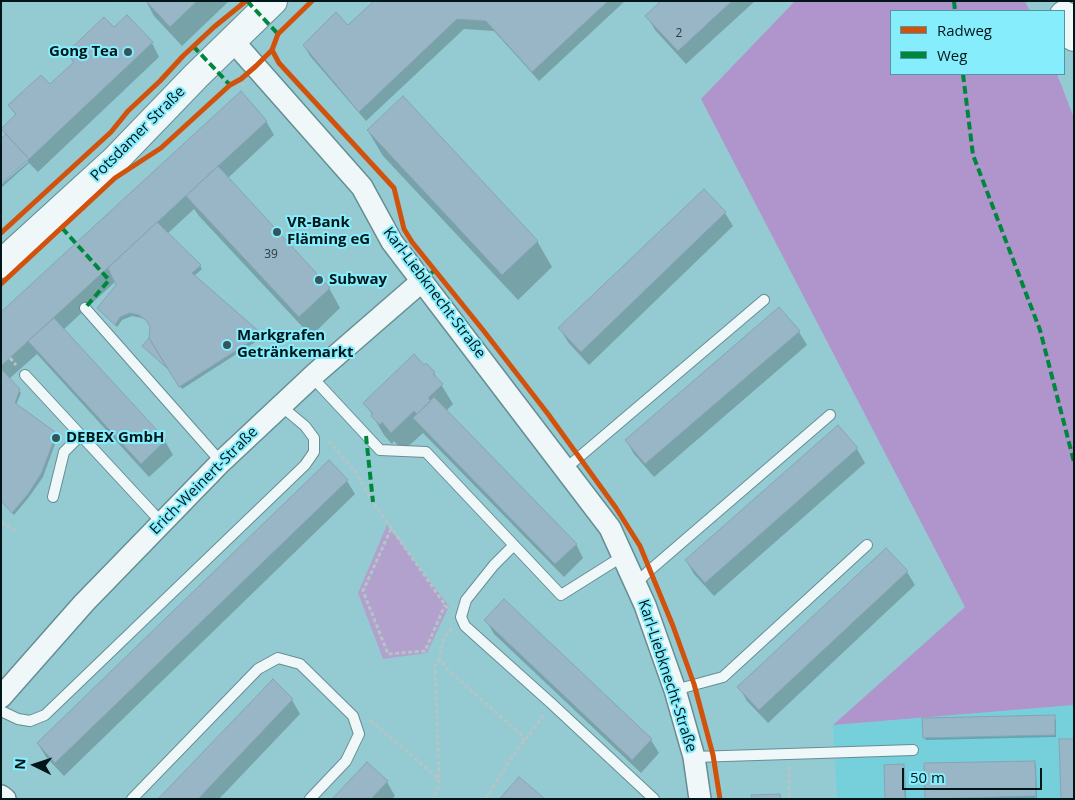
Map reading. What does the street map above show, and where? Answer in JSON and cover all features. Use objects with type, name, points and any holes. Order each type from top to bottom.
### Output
[{"type":"main road","name":"Potsdamer Straße","points":[[1,264],[116,159],[196,76],[273,1]]},
{"type":"main road","points":[[1065,17],[1074,36]]},
{"type":"street","name":"Karl-Liebknecht-Straße","points":[[233,41],[362,187],[392,242],[610,528],[645,605],[675,690],[694,757],[700,799]]},
{"type":"street","name":"Erich-Weinert-Straße","points":[[1,697],[84,604],[221,462],[312,377],[422,281]]},
{"type":"street","points":[[1,796],[5,799]]},
{"type":"lane","points":[[565,469],[764,300]]},
{"type":"lane","points":[[85,308],[221,462]]},
{"type":"lane","points":[[24,375],[162,523]]},
{"type":"lane","points":[[312,377],[380,450],[426,452],[561,595],[623,556]]},
{"type":"lane","points":[[1,710],[18,719],[30,721],[45,714],[305,465],[314,452],[314,438],[305,426],[281,406]]},
{"type":"lane","points":[[636,584],[830,415]]},
{"type":"lane","points":[[53,497],[64,452],[80,435]]},
{"type":"lane","points":[[514,545],[494,565],[466,600],[459,619],[654,799]]},
{"type":"lane","points":[[675,690],[723,677],[867,545]]},
{"type":"lane","points":[[132,799],[258,668],[278,658],[300,664],[353,716],[359,734],[346,761],[310,799]]},
{"type":"lane","points":[[694,757],[913,750]]},
{"type":"path","points":[[324,435],[356,473],[372,502],[445,604],[459,619],[444,638],[439,659],[435,666],[439,779],[436,798]]},
{"type":"path","points":[[1,522],[17,532]]},
{"type":"path","points":[[391,528],[363,591],[388,654],[424,650],[445,604]]},
{"type":"path","points":[[439,659],[450,672],[522,735],[524,742]]},
{"type":"path","points":[[486,799],[509,761],[552,704]]},
{"type":"path","points":[[353,716],[368,718],[439,779]]},
{"type":"path","points":[[788,754],[789,799]]},
{"type":"shaded area","points":[[795,1],[1025,1],[1030,10],[890,10],[890,75],[1057,75],[1074,118],[1074,705],[833,725],[965,607],[701,99]]},
{"type":"shaded area","points":[[387,525],[449,606],[427,653],[383,659],[358,593]]},
{"type":"shaded area","points":[[1074,705],[1074,799],[837,799],[833,725]]},
{"type":"building","points":[[146,1],[197,1],[170,27]]},
{"type":"building","points":[[374,1],[608,1],[532,72],[486,21],[457,19],[359,112],[303,45],[336,12],[348,25]]},
{"type":"building","points":[[661,1],[732,1],[678,51],[645,16]]},
{"type":"building","points":[[127,15],[153,42],[29,159],[1,129],[16,114],[8,105],[41,75],[50,84],[74,62],[66,53],[104,17],[114,27]]},
{"type":"building","points":[[241,91],[267,121],[1,366],[1,312]]},
{"type":"building","points":[[403,96],[538,241],[502,275],[367,130]]},
{"type":"building","points":[[6,134],[29,159],[1,184],[1,139]]},
{"type":"building","points":[[218,166],[330,288],[299,317],[186,196]]},
{"type":"building","points":[[704,189],[726,212],[581,352],[558,328]]},
{"type":"building","points":[[157,222],[201,265],[192,273],[262,334],[179,387],[149,338],[150,327],[146,320],[139,315],[130,313],[120,317],[115,325],[97,308],[116,285],[108,268]]},
{"type":"building","points":[[779,307],[800,331],[645,464],[625,440]]},
{"type":"building","points":[[54,318],[166,440],[141,464],[28,341]]},
{"type":"building","points":[[149,338],[168,369],[142,346]]},
{"type":"building","points":[[414,354],[424,365],[426,363],[435,372],[433,374],[443,384],[428,398],[431,401],[417,414],[414,411],[391,433],[382,422],[380,425],[371,416],[373,414],[363,403]]},
{"type":"building","points":[[1,369],[20,389],[15,403],[54,431],[54,440],[41,474],[28,494],[12,513],[1,501]]},
{"type":"building","points":[[434,397],[577,544],[555,564],[413,418]]},
{"type":"building","points":[[838,425],[858,448],[705,583],[685,560]]},
{"type":"building","points":[[329,460],[348,480],[55,763],[37,743]]},
{"type":"building","points":[[886,548],[908,571],[759,710],[737,687]]},
{"type":"building","points":[[504,599],[652,739],[632,760],[484,620]]},
{"type":"building","points":[[273,679],[293,699],[198,799],[158,799]]},
{"type":"building","points":[[1055,715],[1055,735],[923,738],[922,718]]},
{"type":"building","points":[[1059,739],[1074,739],[1074,799],[1061,799]]},
{"type":"building","points":[[1035,761],[1036,796],[925,799],[924,763]]},
{"type":"building","points":[[367,762],[388,781],[371,799],[332,799]]},
{"type":"building","points":[[904,764],[905,799],[885,799],[884,765]]},
{"type":"building","points":[[519,777],[545,799],[500,798]]},
{"type":"building","points":[[780,794],[781,799],[752,799],[751,795]]},
{"type":"marked path","points":[[247,1],[278,34]]},
{"type":"marked path","points":[[954,1],[955,10]]},
{"type":"marked path","points":[[193,46],[230,85]]},
{"type":"marked path","points":[[963,75],[973,155],[1040,330],[1074,462]]},
{"type":"marked path","points":[[62,228],[109,280],[85,308]]},
{"type":"marked path","points":[[422,281],[435,270]]},
{"type":"marked path","points":[[366,436],[373,502]]},
{"type":"cycle path","points":[[1,233],[111,132],[128,111],[183,56],[246,1]]},
{"type":"cycle path","points":[[1,284],[115,178],[161,148],[230,85],[241,79],[256,66],[272,50],[278,34],[312,1]]},
{"type":"cycle path","points":[[272,50],[279,63],[394,188],[404,229],[412,242],[548,414],[616,508],[640,546],[673,626],[694,684],[713,755],[720,799]]},
{"type":"place","name":"Gong Tea","points":[[128,52]]},
{"type":"place","name":"VR-Bank Fläming eG","points":[[277,232]]},
{"type":"place","name":"Subway","points":[[319,280]]},
{"type":"place","name":"Markgrafen Getränkemarkt","points":[[227,345]]},
{"type":"place","name":"DEBEX GmbH","points":[[56,438]]}]
